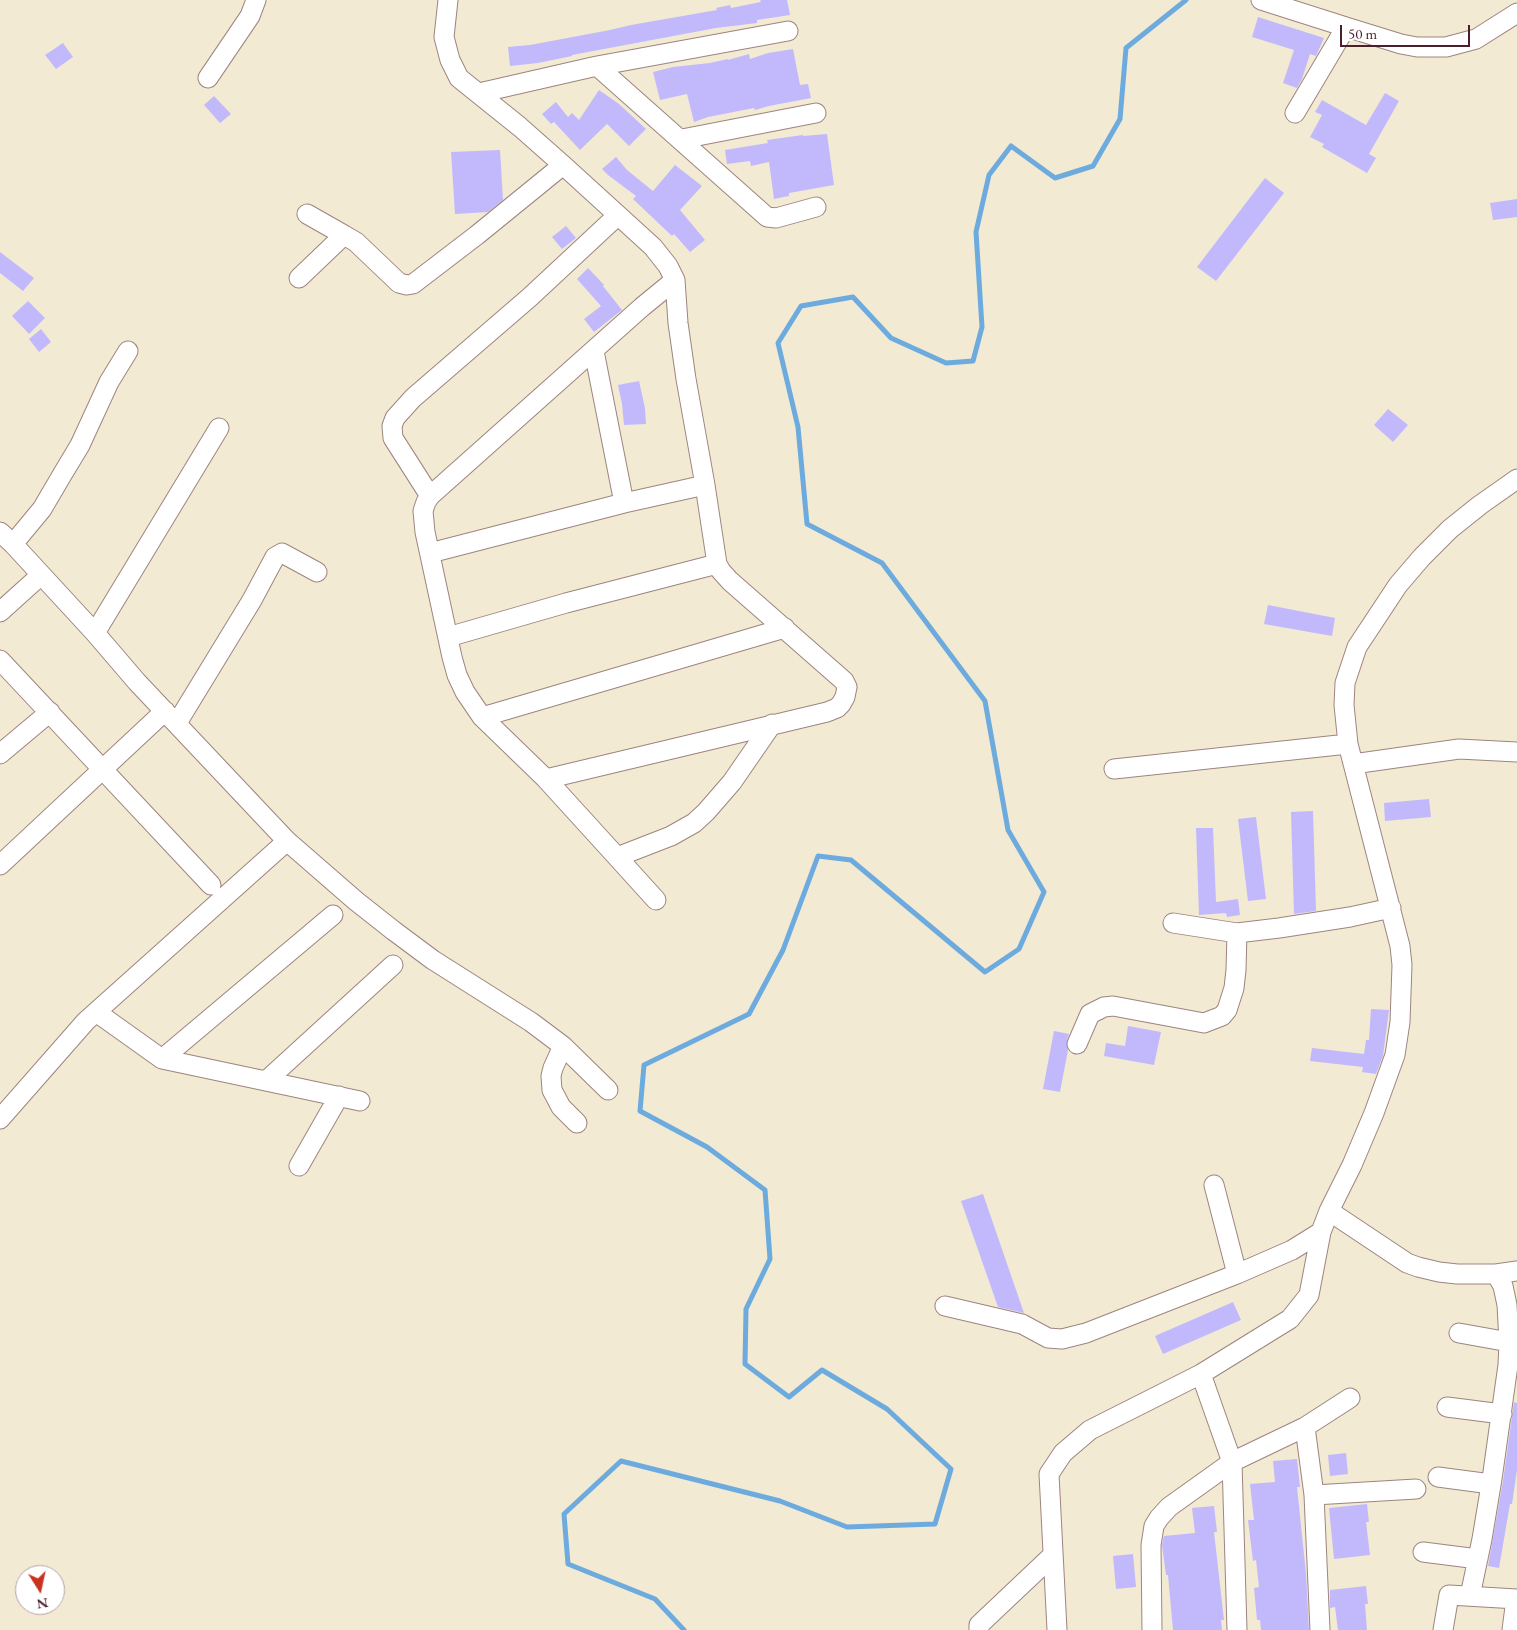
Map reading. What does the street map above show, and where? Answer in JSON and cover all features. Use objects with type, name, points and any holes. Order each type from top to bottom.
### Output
[{"type":"street","points":[[208,78],[250,16],[256,0]]},
{"type":"street","points":[[450,0],[444,37],[450,60],[459,78],[563,165],[662,256],[675,280],[678,323],[686,379],[717,564],[730,581],[844,681],[847,691],[845,698],[837,708],[808,717],[546,779]]},
{"type":"street","points":[[1261,0],[1401,44],[1417,47],[1446,47],[1476,39],[1517,12]]},
{"type":"street","points":[[1295,113],[1346,27]]},
{"type":"street","points":[[479,93],[597,66],[788,31]]},
{"type":"street","points":[[597,66],[767,216],[776,218],[816,207]]},
{"type":"street","points":[[682,140],[816,113]]},
{"type":"street","points":[[307,214],[363,248],[399,283],[410,285],[477,235],[563,165]]},
{"type":"street","points":[[430,496],[393,438],[392,426],[395,418],[414,398],[618,216]]},
{"type":"street","points":[[299,278],[344,235]]},
{"type":"street","points":[[656,900],[546,779],[482,717],[465,692],[457,675],[423,518],[424,507],[430,496],[642,307],[675,280]]},
{"type":"street","points":[[128,351],[109,382],[80,444],[42,509],[7,538],[95,633],[137,682],[287,841],[356,901],[433,960],[531,1022],[563,1046],[608,1090]]},
{"type":"street","points":[[594,351],[624,503]]},
{"type":"street","points":[[95,633],[219,428]]},
{"type":"street","points":[[1057,1630],[1049,1474],[1063,1453],[1090,1430],[1201,1374],[1274,1330],[1290,1319],[1309,1296],[1321,1232],[1374,1113],[1395,1055],[1400,1022],[1402,965],[1400,946],[1348,744],[1344,706],[1345,683],[1357,647],[1398,586],[1422,557],[1450,529],[1517,479]]},
{"type":"street","points":[[430,553],[624,503],[705,485]]},
{"type":"street","points":[[0,865],[104,768],[171,717],[252,600],[275,557],[282,553],[317,572]]},
{"type":"street","points":[[448,637],[566,603],[717,564]]},
{"type":"street","points":[[0,612],[41,575]]},
{"type":"street","points":[[482,717],[785,628]]},
{"type":"street","points":[[0,660],[104,768],[212,885]]},
{"type":"street","points":[[0,754],[50,712]]},
{"type":"street","points":[[617,857],[684,830],[706,812],[732,782],[772,724]]},
{"type":"street","points":[[1114,769],[1348,744]]},
{"type":"street","points":[[1353,764],[1459,749],[1517,752]]},
{"type":"street","points":[[0,1119],[96,1012],[287,841]]},
{"type":"street","points":[[1173,923],[1237,933],[1314,923],[1391,908]]},
{"type":"street","points":[[162,1059],[333,915]]},
{"type":"street","points":[[1078,1044],[1090,1014],[1104,1007],[1113,1006],[1204,1023],[1222,1016],[1227,1010],[1234,988],[1237,933]]},
{"type":"street","points":[[266,1081],[392,965]]},
{"type":"street","points":[[96,1012],[162,1059],[360,1101]]},
{"type":"street","points":[[563,1046],[553,1068],[551,1076],[552,1090],[561,1107],[577,1122]]},
{"type":"street","points":[[299,1166],[339,1096]]},
{"type":"street","points":[[1214,1185],[1238,1274]]},
{"type":"street","points":[[1329,1211],[1406,1263],[1418,1268],[1448,1273],[1496,1274],[1517,1270]]},
{"type":"street","points":[[945,1306],[1022,1324],[1048,1338],[1062,1339],[1086,1333],[1238,1274],[1292,1250],[1321,1232]]},
{"type":"street","points":[[1470,1596],[1502,1414],[1509,1342],[1503,1286],[1496,1274]]},
{"type":"street","points":[[1459,1333],[1509,1342]]},
{"type":"street","points":[[1201,1374],[1232,1462],[1237,1630]]},
{"type":"street","points":[[1152,1630],[1151,1545],[1154,1526],[1168,1507],[1232,1462],[1306,1427],[1350,1398]]},
{"type":"street","points":[[1447,1407],[1502,1414]]},
{"type":"street","points":[[1306,1427],[1314,1495],[1320,1630]]},
{"type":"street","points":[[1438,1476],[1491,1484]]},
{"type":"street","points":[[1314,1495],[1416,1490]]},
{"type":"street","points":[[1423,1552],[1478,1559]]},
{"type":"street","points":[[979,1630],[978,1625],[1053,1555]]},
{"type":"street","points":[[1443,1630],[1448,1595],[1517,1599],[1512,1630]]},
{"type":"building","points":[[760,0],[787,0],[790,15],[757,20],[757,23],[716,28],[538,63],[510,66],[508,47],[530,45],[717,10],[716,8],[730,5],[731,8],[761,2]]},
{"type":"building","points":[[1258,17],[1324,38],[1316,56],[1310,54],[1297,88],[1283,83],[1294,50],[1252,37]]},
{"type":"building","points":[[63,43],[73,57],[56,69],[45,55]]},
{"type":"building","points":[[793,49],[800,85],[808,84],[811,98],[755,110],[754,108],[708,117],[694,122],[687,94],[660,100],[653,72],[673,67],[728,60],[749,54],[750,59],[768,53]]},
{"type":"building","points":[[599,90],[619,104],[646,129],[629,146],[607,124],[580,150],[554,122],[551,124],[542,114],[556,102],[568,117],[572,113],[579,120]]},
{"type":"building","points":[[1385,93],[1399,101],[1369,154],[1376,158],[1367,173],[1322,147],[1324,144],[1310,137],[1322,115],[1315,112],[1322,100],[1366,125]]},
{"type":"building","points":[[214,96],[231,114],[220,123],[204,105]]},
{"type":"building","points":[[827,134],[834,185],[789,193],[789,196],[774,199],[769,162],[751,166],[750,161],[727,164],[725,150],[768,143],[767,140]]},
{"type":"building","points":[[500,150],[503,200],[488,212],[455,214],[451,152]]},
{"type":"building","points":[[616,157],[627,170],[653,191],[675,165],[702,186],[680,210],[705,240],[690,252],[674,234],[672,236],[633,199],[636,196],[602,169]]},
{"type":"building","points":[[1265,178],[1284,193],[1216,281],[1197,267]]},
{"type":"building","points":[[1517,199],[1517,217],[1493,220],[1490,203]]},
{"type":"building","points":[[566,226],[576,238],[562,249],[552,237]]},
{"type":"building","points":[[0,252],[34,278],[23,291],[0,273]]},
{"type":"building","points":[[588,268],[604,285],[622,310],[594,332],[584,319],[601,306],[577,279]]},
{"type":"building","points":[[28,301],[45,318],[29,334],[12,316]]},
{"type":"building","points":[[41,329],[51,342],[39,352],[29,339]]},
{"type":"building","points":[[639,381],[645,408],[646,424],[624,425],[618,385]]},
{"type":"building","points":[[1388,409],[1408,425],[1393,442],[1374,425]]},
{"type":"building","points":[[1268,605],[1335,618],[1332,636],[1264,624]]},
{"type":"building","points":[[1429,799],[1431,817],[1385,821],[1384,803]]},
{"type":"building","points":[[1313,811],[1316,911],[1294,914],[1291,812]]},
{"type":"building","points":[[1256,817],[1266,899],[1248,901],[1238,819]]},
{"type":"building","points":[[1196,828],[1213,828],[1216,902],[1238,899],[1240,915],[1227,917],[1226,913],[1199,915]]},
{"type":"building","points":[[1371,1009],[1389,1010],[1383,1056],[1376,1074],[1362,1072],[1363,1067],[1310,1061],[1312,1048],[1364,1054],[1366,1040],[1369,1040]]},
{"type":"building","points":[[1128,1026],[1161,1032],[1154,1065],[1104,1056],[1106,1043],[1125,1046]]},
{"type":"building","points":[[1054,1031],[1069,1034],[1060,1092],[1043,1089]]},
{"type":"building","points":[[983,1194],[1024,1313],[998,1307],[961,1201]]},
{"type":"building","points":[[1233,1302],[1241,1320],[1163,1354],[1155,1336]]},
{"type":"building","points":[[1514,1402],[1517,1403],[1517,1470],[1499,1568],[1488,1566],[1503,1481]]},
{"type":"building","points":[[1346,1453],[1348,1474],[1330,1476],[1328,1455]]},
{"type":"building","points":[[1297,1459],[1300,1487],[1297,1487],[1306,1574],[1309,1630],[1261,1630],[1260,1620],[1257,1620],[1254,1588],[1259,1587],[1256,1560],[1253,1561],[1248,1520],[1254,1520],[1250,1484],[1275,1482],[1273,1461]]},
{"type":"building","points":[[1367,1504],[1369,1522],[1366,1522],[1370,1555],[1334,1559],[1329,1508]]},
{"type":"building","points":[[1214,1506],[1217,1532],[1214,1532],[1224,1620],[1221,1620],[1222,1630],[1173,1630],[1168,1575],[1166,1575],[1162,1545],[1164,1536],[1195,1533],[1192,1508]]},
{"type":"building","points":[[1133,1554],[1136,1587],[1116,1589],[1113,1556]]},
{"type":"building","points":[[1366,1586],[1368,1604],[1365,1604],[1367,1630],[1338,1630],[1335,1607],[1330,1608],[1330,1590]]},
{"type":"waterway","points":[[684,1630],[655,1599],[568,1564],[564,1514],[621,1461],[780,1501],[847,1527],[935,1524],[951,1469],[887,1409],[822,1370],[789,1397],[745,1364],[746,1309],[770,1259],[765,1190],[707,1147],[640,1111],[644,1065],[749,1014],[783,950],[818,856],[851,860],[985,972],[1019,949],[1044,892],[1008,830],[985,701],[882,563],[807,524],[798,427],[778,343],[801,306],[853,297],[891,338],[946,363],[973,361],[982,327],[976,232],[989,175],[1011,146],[1055,178],[1093,166],[1120,119],[1126,48],[1186,0]]}]
